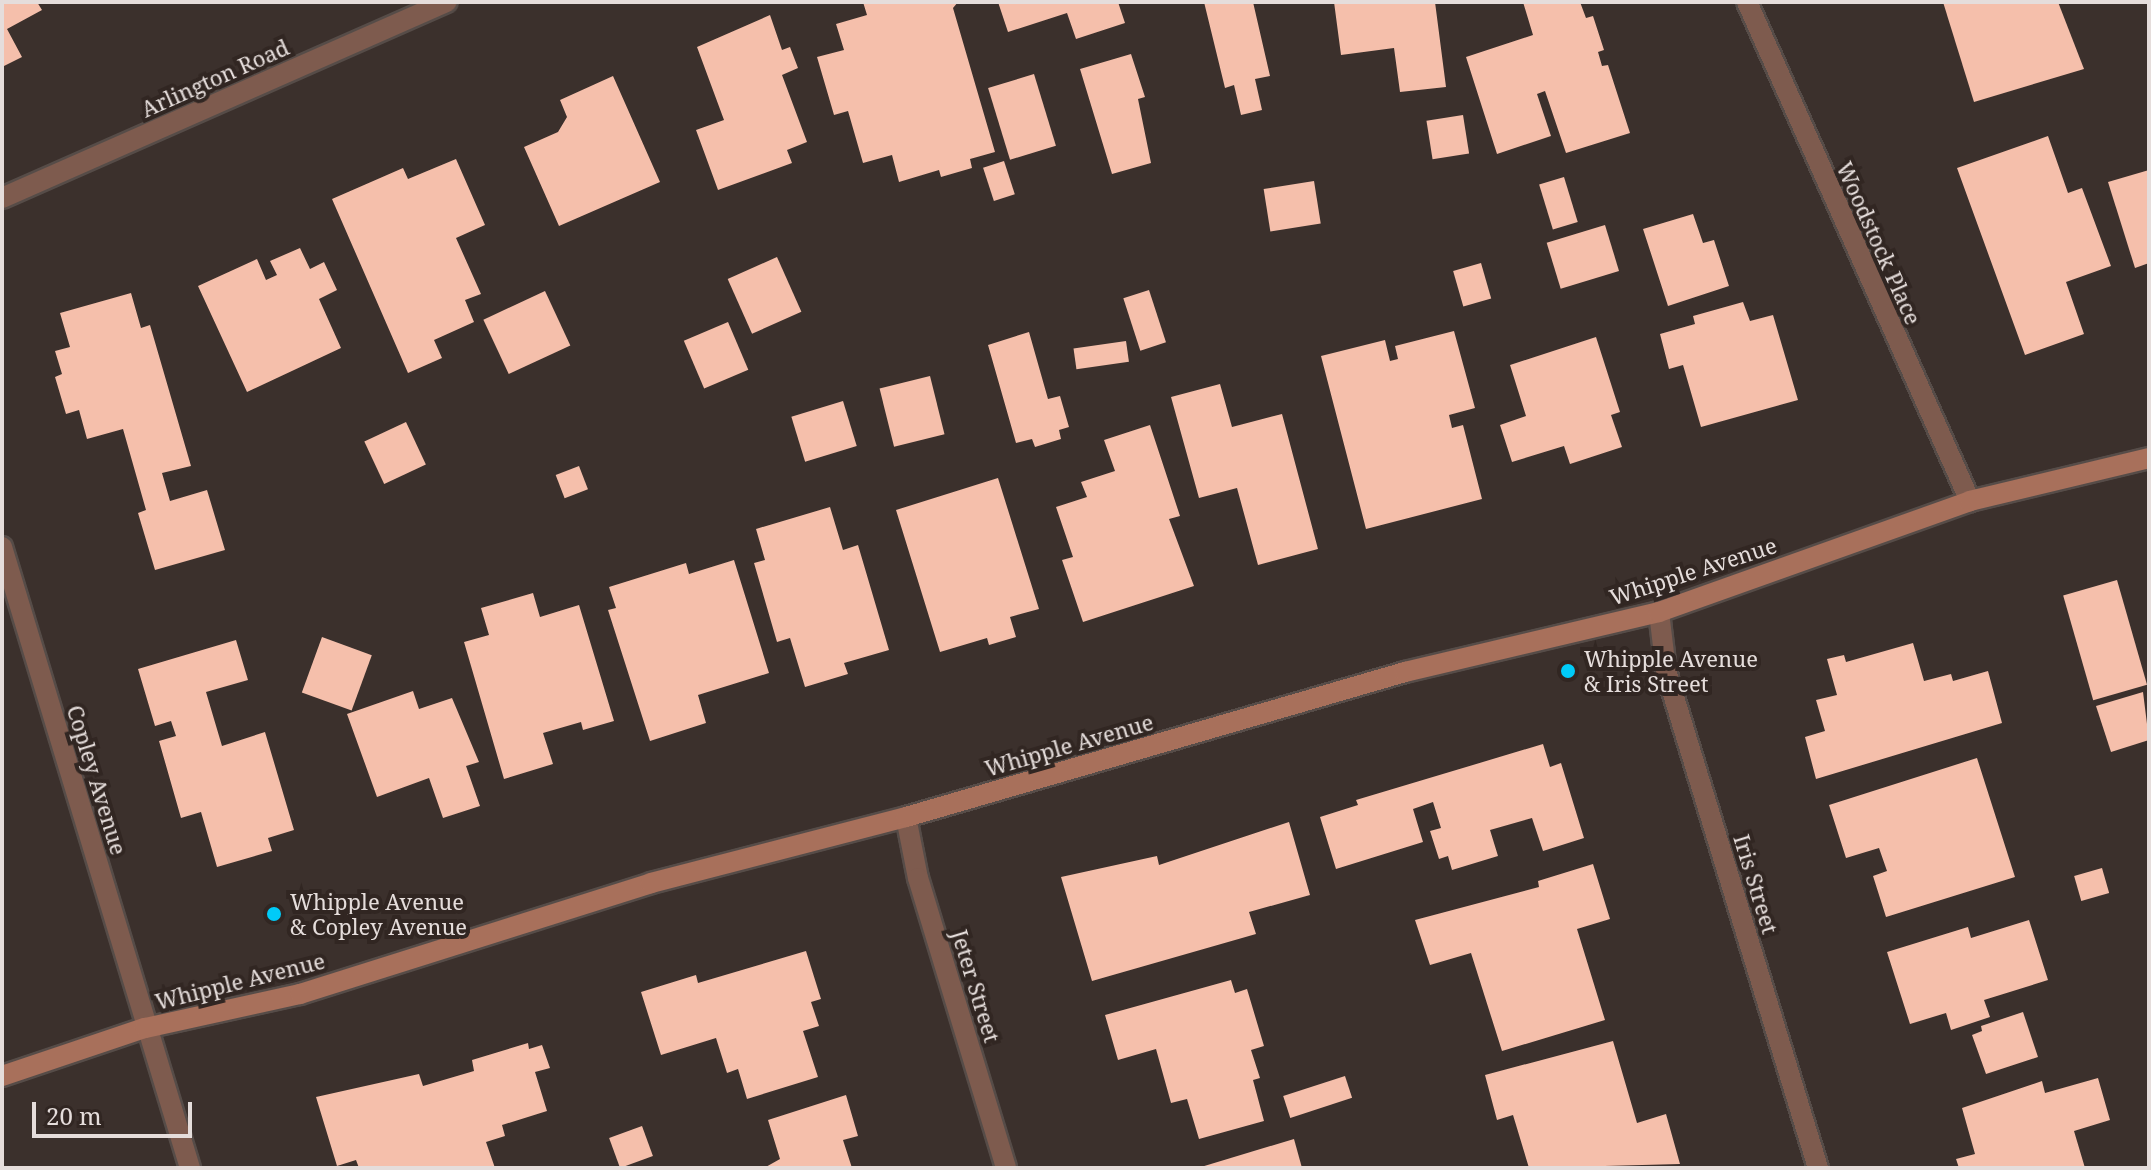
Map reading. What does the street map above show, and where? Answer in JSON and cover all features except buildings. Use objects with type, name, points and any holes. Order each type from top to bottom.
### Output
[{"type":"main road","name":"Whipple Avenue","points":[[2,1076],[145,1028],[300,994],[651,883],[906,817],[1405,672],[1659,612],[1970,501],[2149,458]]},
{"type":"street","name":"Arlington Road","points":[[2,198],[447,2]]},
{"type":"street","name":"Woodstock Place","points":[[1747,2],[1970,501]]},
{"type":"street","name":"Copley Avenue","points":[[2,547],[145,1028],[190,1168]]},
{"type":"street","name":"Iris Street","points":[[1659,612],[1666,671],[1818,1168]]},
{"type":"street","name":"Jeter Street","points":[[906,817],[918,878],[1006,1168]]},
{"type":"place","name":"Whipple Avenue & Iris Street","points":[[1568,671]]},
{"type":"place","name":"Whipple Avenue & Copley Avenue","points":[[274,914]]}]
